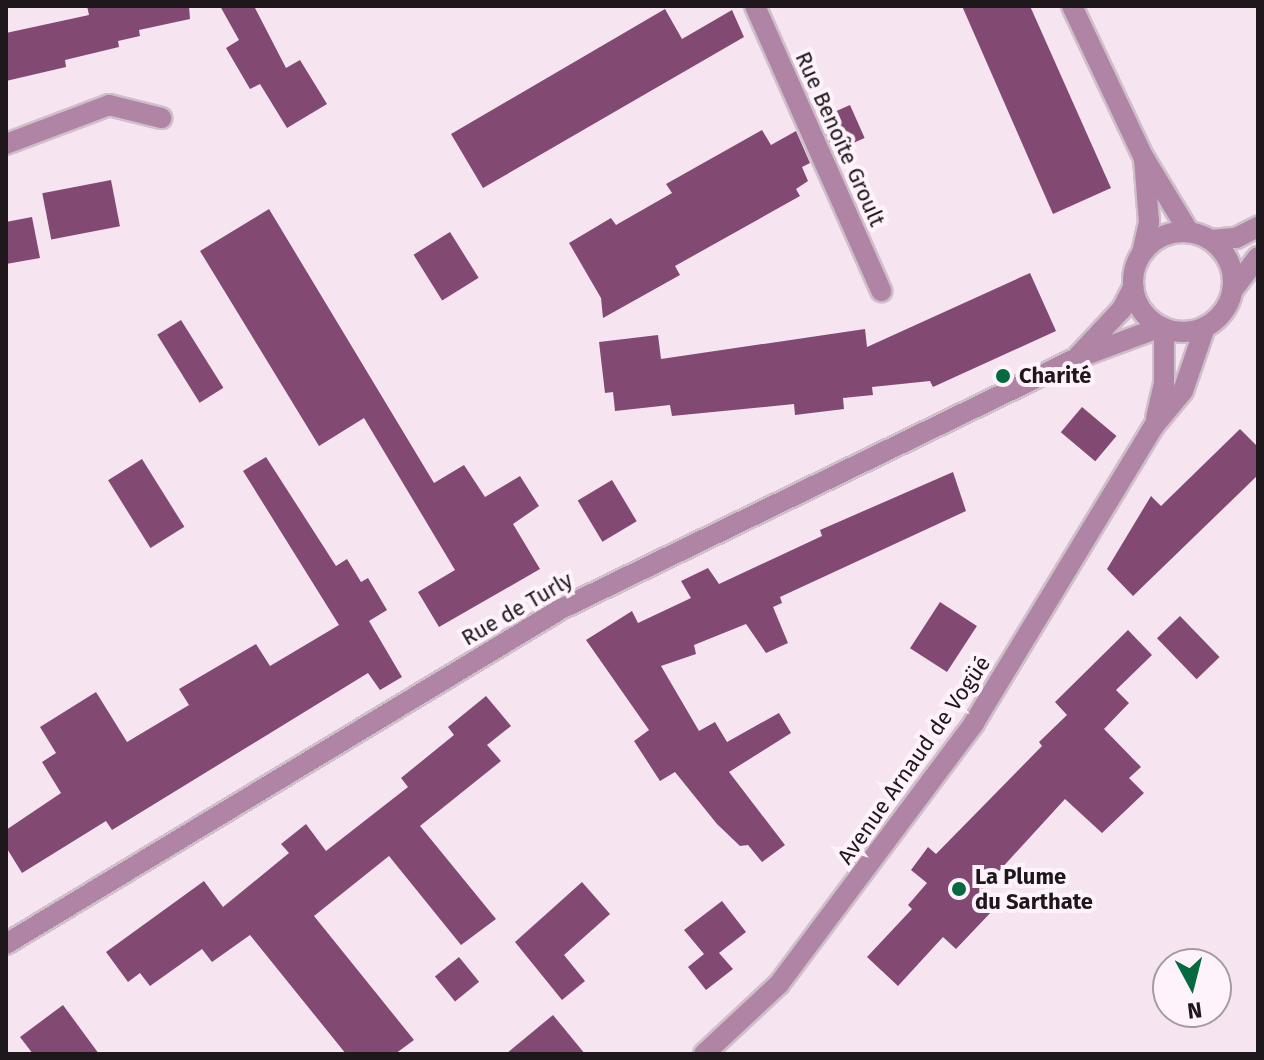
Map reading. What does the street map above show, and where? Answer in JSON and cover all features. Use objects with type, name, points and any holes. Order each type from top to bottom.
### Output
[{"type":"street","name":"Rue Benoîte Groult","points":[[755,6],[881,291]]},
{"type":"street","points":[[1072,6],[1144,158],[1189,232]]},
{"type":"street","points":[[6,144],[109,105],[161,118]]},
{"type":"street","points":[[1144,158],[1149,222],[1133,287],[1147,317],[1162,328],[1205,327]]},
{"type":"street","points":[[1142,253],[1171,233],[1189,232],[1211,240],[1236,238],[1258,227]]},
{"type":"street","points":[[1211,240],[1232,272],[1232,291]]},
{"type":"street","name":"Avenue Arnaud de Vogüé","points":[[704,1054],[779,984],[974,723],[1154,426],[1183,391],[1205,327],[1223,313],[1232,291],[1258,257]]},
{"type":"street","name":"Rue de Turly","points":[[1075,359],[1122,309],[1133,287]]},
{"type":"street","name":"Avenue Arnaud de Vogüé","points":[[1154,426],[1164,384],[1162,328]]},
{"type":"street","name":"Rue de Turly","points":[[6,944],[561,609],[1075,359],[1162,328]]},
{"type":"building","points":[[87,6],[189,6],[190,19],[139,30],[140,36],[118,41],[119,47],[65,60],[66,67],[6,81],[6,33],[89,15]]},
{"type":"building","points":[[220,6],[254,6],[286,68],[300,60],[327,104],[287,128],[260,84],[250,89],[226,48],[239,40]]},
{"type":"building","points":[[962,6],[1030,6],[1111,188],[1053,214]]},
{"type":"building","points":[[665,9],[682,39],[732,10],[744,37],[483,188],[451,134]]},
{"type":"building","points":[[850,105],[865,138],[834,152],[819,119]]},
{"type":"building","points":[[762,130],[771,145],[796,131],[810,163],[802,167],[808,181],[796,189],[800,196],[675,266],[680,275],[603,318],[601,298],[569,243],[611,218],[616,225],[672,193],[666,184]]},
{"type":"building","points":[[111,180],[120,226],[51,239],[42,193]]},
{"type":"building","points":[[269,209],[434,483],[464,465],[485,497],[520,476],[539,506],[513,524],[540,569],[439,627],[418,592],[455,570],[364,418],[319,446],[200,251]]},
{"type":"building","points":[[32,217],[40,258],[6,264],[6,222]]},
{"type":"building","points":[[450,232],[479,278],[442,301],[414,255]]},
{"type":"building","points":[[1030,273],[1056,331],[933,387],[930,381],[872,387],[873,395],[843,398],[844,409],[795,415],[794,404],[672,416],[670,405],[615,411],[613,392],[605,393],[599,342],[658,335],[661,359],[865,329],[867,347]]},
{"type":"building","points":[[181,320],[223,388],[200,403],[157,335]]},
{"type":"building","points":[[1082,407],[1116,436],[1095,461],[1061,432]]},
{"type":"building","points":[[1240,429],[1258,447],[1258,475],[1133,596],[1107,569],[1151,496],[1161,506]]},
{"type":"building","points":[[266,457],[336,566],[347,559],[361,582],[368,578],[387,610],[369,621],[402,677],[380,690],[368,673],[112,830],[106,821],[22,873],[6,847],[6,830],[61,793],[42,762],[56,753],[40,727],[96,692],[127,742],[189,705],[179,689],[256,644],[270,666],[339,625],[243,471]]},
{"type":"building","points":[[142,459],[184,527],[150,548],[108,480]]},
{"type":"building","points":[[953,472],[966,511],[780,597],[782,603],[773,607],[788,643],[766,653],[746,624],[694,645],[696,654],[661,666],[699,731],[715,722],[727,742],[779,713],[791,733],[729,772],[785,845],[762,862],[748,845],[740,846],[717,824],[675,772],[660,781],[634,741],[649,730],[586,640],[632,611],[638,623],[691,598],[681,581],[708,568],[719,584],[822,536],[820,530]]},
{"type":"building","points":[[612,480],[637,521],[602,542],[578,501]]},
{"type":"building","points":[[940,602],[977,626],[947,672],[910,648]]},
{"type":"building","points":[[1180,616],[1220,657],[1197,679],[1157,638]]},
{"type":"building","points":[[1128,630],[1152,655],[1116,690],[1129,703],[1104,729],[1141,767],[1129,778],[1144,793],[1102,833],[1065,799],[978,894],[994,909],[956,949],[943,937],[898,986],[867,957],[912,909],[908,905],[927,883],[911,870],[928,847],[936,854],[1042,746],[1039,742],[1067,715],[1055,702]]},
{"type":"building","points":[[486,696],[511,726],[487,745],[501,761],[420,826],[496,919],[461,945],[389,856],[314,916],[414,1040],[395,1054],[346,1054],[250,935],[212,962],[202,949],[150,986],[140,973],[128,982],[106,952],[204,881],[223,907],[289,853],[281,844],[306,824],[326,851],[408,787],[401,778],[454,735],[448,727]]},
{"type":"building","points":[[582,882],[610,914],[564,955],[585,981],[562,1000],[515,942]]},
{"type":"building","points":[[722,901],[746,932],[719,953],[733,969],[706,990],[688,967],[704,954],[684,930]]},
{"type":"building","points":[[459,957],[479,982],[455,1001],[435,977]]},
{"type":"building","points":[[63,1005],[99,1054],[33,1054],[20,1037]]},
{"type":"building","points":[[553,1015],[585,1054],[506,1054]]},
{"type":"place","name":"Charité","points":[[1003,376]]},
{"type":"place","name":"La Plume du Sarthate","points":[[959,889]]}]
